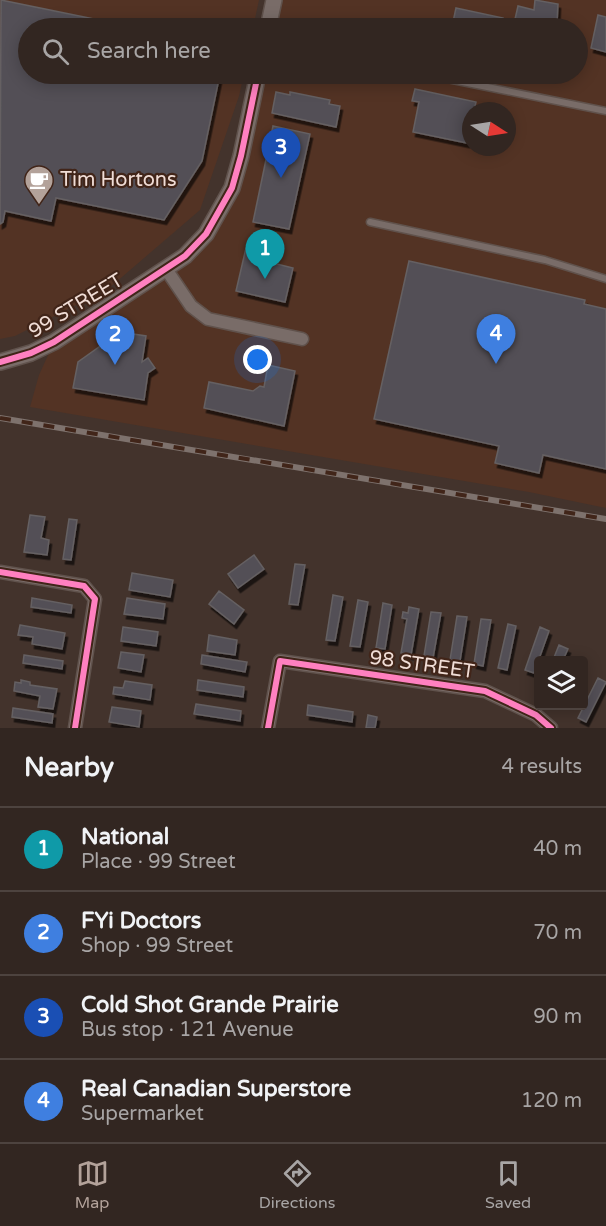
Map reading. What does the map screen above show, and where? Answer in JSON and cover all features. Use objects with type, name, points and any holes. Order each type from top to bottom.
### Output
[{"type":"street","points":[[270,18],[274,0]]},
{"type":"street","name":"99 STREET","points":[[0,362],[31,353],[54,342],[185,256],[206,234],[232,188],[256,84]]},
{"type":"street","points":[[166,269],[191,306],[208,319],[302,339]]},
{"type":"street","points":[[0,572],[84,586],[95,599],[75,728]]},
{"type":"street","name":"98 STREET","points":[[268,728],[280,661],[485,691],[536,715],[551,728]]},
{"type":"lane","points":[[472,84],[606,111]]},
{"type":"lane","points":[[370,222],[545,260],[606,279]]},
{"type":"shaded area","points":[[0,0],[259,0],[255,18],[18,18],[18,84],[242,84],[200,210],[108,289],[15,336],[0,339]]},
{"type":"shaded area","points":[[274,0],[606,0],[606,508],[529,492],[30,407],[39,375],[54,342],[166,269],[219,213],[255,84],[588,84],[588,18],[270,18]]},
{"type":"building","points":[[1,0],[89,18],[18,18],[18,84],[218,84],[202,161],[164,220],[56,198],[51,221],[5,211],[3,222],[0,224]]},
{"type":"building","points":[[535,0],[558,4],[557,18],[515,18],[518,6],[534,10]]},
{"type":"building","points":[[456,8],[503,18],[454,18]]},
{"type":"building","points":[[598,15],[606,17],[606,52],[591,48]]},
{"type":"building","points":[[415,89],[476,102],[462,102],[462,142],[413,132],[419,102],[412,101]]},
{"type":"building","points":[[276,92],[290,95],[290,92],[330,100],[329,104],[340,106],[336,127],[272,113]]},
{"type":"building","points":[[273,126],[310,134],[289,229],[253,222]]},
{"type":"building","points":[[246,248],[263,251],[261,260],[293,268],[285,302],[236,291]]},
{"type":"building","points":[[409,261],[585,300],[584,304],[606,309],[606,469],[543,455],[539,473],[495,463],[499,446],[374,419]]},
{"type":"building","points":[[120,332],[146,336],[142,362],[148,358],[155,368],[148,373],[144,400],[73,388],[78,362]]},
{"type":"building","points":[[268,365],[295,371],[284,426],[204,408],[209,382],[253,391],[260,386],[264,387]]},
{"type":"building","points":[[30,515],[45,517],[41,538],[49,540],[47,555],[24,552]]},
{"type":"building","points":[[69,519],[77,520],[71,560],[63,559]]},
{"type":"building","points":[[254,555],[264,569],[238,588],[228,574]]},
{"type":"building","points":[[295,564],[305,565],[298,605],[289,604]]},
{"type":"building","points":[[132,573],[173,580],[170,597],[129,590]]},
{"type":"building","points":[[219,591],[244,610],[234,624],[209,604]]},
{"type":"building","points":[[333,595],[343,597],[335,641],[326,640]]},
{"type":"building","points":[[32,598],[72,605],[71,613],[31,607]]},
{"type":"building","points":[[127,598],[165,604],[163,619],[124,614]]},
{"type":"building","points":[[358,600],[368,602],[360,647],[350,646]]},
{"type":"building","points":[[383,603],[392,605],[385,649],[376,648]]},
{"type":"building","points":[[409,607],[419,609],[411,655],[401,653],[407,619],[402,618],[403,612],[408,613]]},
{"type":"building","points":[[431,612],[441,613],[433,658],[424,656]]},
{"type":"building","points":[[457,616],[467,617],[460,661],[450,660]]},
{"type":"building","points":[[481,619],[491,620],[483,666],[474,664]]},
{"type":"building","points":[[508,624],[516,626],[507,670],[498,668]]},
{"type":"building","points":[[20,625],[65,633],[62,649],[32,644],[33,637],[18,635]]},
{"type":"building","points":[[123,627],[158,632],[156,646],[121,641]]},
{"type":"building","points":[[540,627],[549,631],[540,656],[534,656],[534,673],[525,670]]},
{"type":"building","points":[[209,635],[237,640],[235,655],[207,651]]},
{"type":"building","points":[[559,645],[568,649],[565,656],[555,656]]},
{"type":"building","points":[[121,652],[144,655],[141,672],[118,668]]},
{"type":"building","points":[[24,655],[63,661],[62,669],[23,663]]},
{"type":"building","points":[[202,655],[247,662],[245,672],[201,664]]},
{"type":"building","points":[[598,678],[606,682],[586,722],[578,718],[582,710],[588,710],[588,698]]},
{"type":"building","points":[[21,680],[30,682],[30,685],[57,689],[53,709],[38,707],[40,696],[14,691],[15,682],[21,683]]},
{"type":"building","points":[[198,680],[244,687],[243,697],[197,690]]},
{"type":"building","points":[[125,681],[152,685],[150,700],[113,694],[114,687],[123,688]]},
{"type":"building","points":[[196,704],[241,711],[240,721],[194,714]]},
{"type":"building","points":[[308,705],[353,712],[352,722],[307,715]]},
{"type":"building","points":[[112,707],[141,711],[139,727],[109,722]]},
{"type":"building","points":[[13,708],[53,714],[52,723],[12,717]]},
{"type":"building","points":[[368,715],[377,717],[375,728],[366,728]]},
{"type":"railway","points":[[0,418],[606,519]]},
{"type":"cycle path","points":[[0,362],[31,353],[54,342],[185,256],[206,234],[232,188],[256,84]]},
{"type":"cycle path","points":[[0,572],[84,586],[95,599],[75,728]]},
{"type":"cycle path","points":[[268,728],[280,661],[485,691],[536,715],[551,728]]},
{"type":"place","name":"Cold Shot Grande Prairie","points":[[281,178]]},
{"type":"place","name":"Tim Hortons","points":[[39,206]]},
{"type":"place","name":"National","points":[[265,279]]},
{"type":"place","name":"Real Canadian Superstore","points":[[496,364]]},
{"type":"place","name":"FYi Doctors","points":[[115,365]]}]
